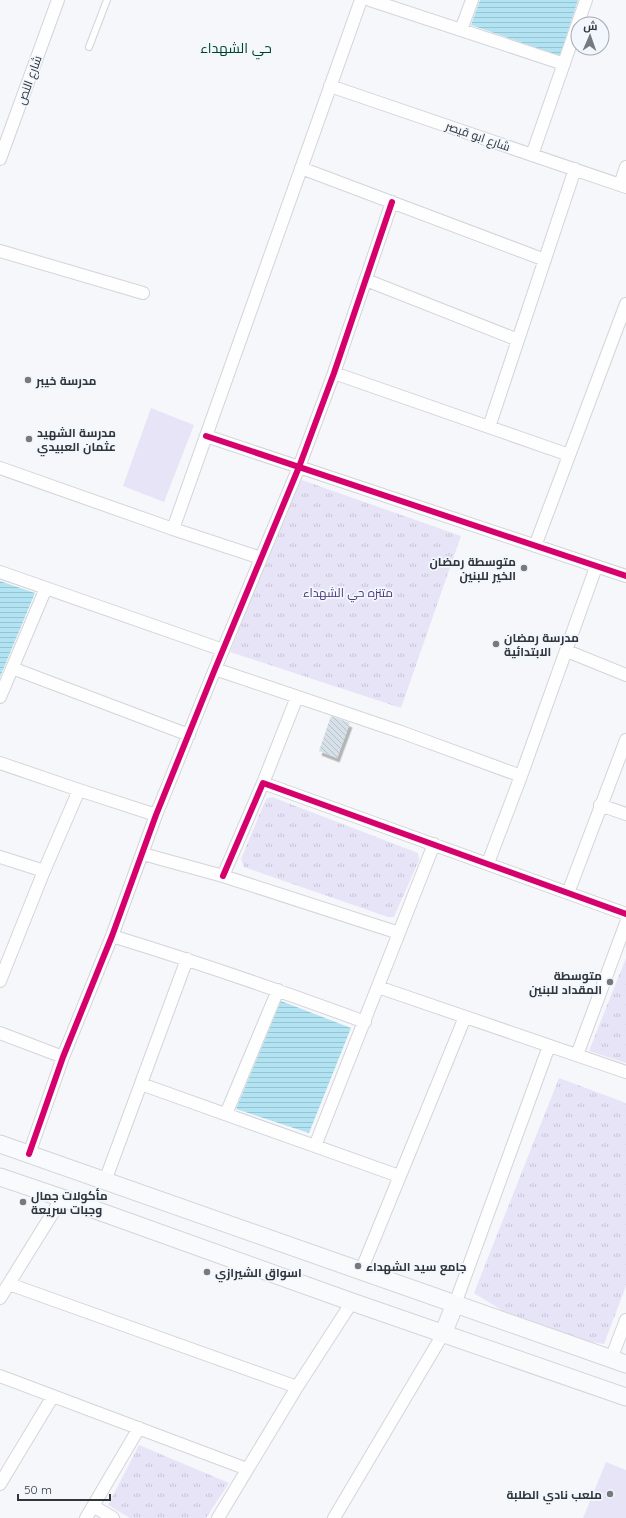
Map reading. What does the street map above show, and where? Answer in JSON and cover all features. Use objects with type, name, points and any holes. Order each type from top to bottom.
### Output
[{"type":"main road","points":[[0,1144],[619,1361]]},
{"type":"main road","points":[[0,1177],[443,1334],[626,1397]]},
{"type":"main road","points":[[443,1334],[454,1304]]},
{"type":"street","name":"شارع النص","points":[[0,158],[58,0]]},
{"type":"street","points":[[173,529],[184,504],[206,436],[361,0]]},
{"type":"street","points":[[370,0],[564,64]]},
{"type":"street","points":[[461,30],[472,0]]},
{"type":"street","points":[[532,155],[586,0]]},
{"type":"street","name":"شارع ابو قيصر","points":[[330,86],[623,186]]},
{"type":"street","points":[[623,186],[626,167]]},
{"type":"street","points":[[301,168],[545,260]]},
{"type":"street","points":[[489,427],[575,169]]},
{"type":"street","points":[[29,1154],[63,1057],[112,936],[156,815],[299,467],[334,373],[392,202]]},
{"type":"street","points":[[0,251],[143,293]]},
{"type":"street","points":[[366,280],[518,340]]},
{"type":"street","points":[[535,546],[626,304]]},
{"type":"street","points":[[334,373],[569,455]]},
{"type":"street","points":[[206,436],[596,567],[625,573]]},
{"type":"street","points":[[0,468],[173,529],[261,558]]},
{"type":"street","points":[[488,863],[522,776],[596,567]]},
{"type":"street","points":[[0,572],[223,650]]},
{"type":"street","points":[[0,697],[46,588]]},
{"type":"street","points":[[567,651],[626,675]]},
{"type":"street","points":[[12,668],[189,735]]},
{"type":"street","points":[[215,669],[401,732],[522,776]]},
{"type":"street","points":[[223,876],[263,783],[297,698]]},
{"type":"street","points":[[568,893],[600,805],[626,740]]},
{"type":"street","points":[[0,763],[156,815]]},
{"type":"street","points":[[263,783],[626,914]]},
{"type":"street","points":[[0,981],[44,871],[79,790]]},
{"type":"street","points":[[600,805],[626,814]]},
{"type":"street","points":[[315,1146],[434,844]]},
{"type":"street","points":[[143,854],[223,876],[399,934]]},
{"type":"street","points":[[0,857],[44,871]]},
{"type":"street","points":[[577,1055],[626,923]]},
{"type":"street","points":[[112,936],[187,959],[278,990],[364,1022]]},
{"type":"street","points":[[105,1181],[187,959]]},
{"type":"street","points":[[378,987],[626,1072]]},
{"type":"street","points":[[226,1114],[278,990]]},
{"type":"street","points":[[361,1271],[465,1017]]},
{"type":"street","points":[[0,1033],[63,1057]]},
{"type":"street","points":[[454,1304],[549,1046]]},
{"type":"street","points":[[141,1084],[399,1176]]},
{"type":"street","points":[[0,1298],[62,1198]]},
{"type":"street","points":[[9,1284],[297,1387]]},
{"type":"street","points":[[218,1518],[297,1387],[352,1302]]},
{"type":"street","points":[[619,1361],[626,1320]]},
{"type":"street","points":[[334,1518],[443,1334]]},
{"type":"street","points":[[0,1376],[248,1469]]},
{"type":"street","points":[[0,1484],[53,1396]]},
{"type":"street","points":[[86,1518],[139,1428]]},
{"type":"street","points":[[93,1506],[113,1518]]},
{"type":"lane","points":[[89,47],[107,0]]},
{"type":"green space","points":[[151,408],[194,425],[164,502],[123,486]]},
{"type":"green space","name":"متنزه حي الشهداء","points":[[299,479],[461,536],[401,708],[230,652]]},
{"type":"green space","points":[[272,797],[418,853],[419,860],[394,917],[388,917],[244,867],[241,859],[266,799]]},
{"type":"green space","points":[[626,958],[626,1063],[589,1051]]},
{"type":"green space","points":[[559,1078],[626,1103],[626,1286],[604,1344],[538,1333],[474,1293]]},
{"type":"green space","points":[[139,1445],[229,1483],[206,1518],[130,1518],[108,1505]]},
{"type":"green space","name":"ملعب نادي الطلبة","points":[[606,1462],[626,1470],[626,1518],[583,1518]]},
{"type":"water","points":[[480,0],[578,0],[573,16],[570,16],[570,25],[560,56],[471,25]]},
{"type":"water","points":[[0,581],[35,593],[0,677]]},
{"type":"water","points":[[281,1001],[351,1028],[309,1133],[236,1109]]},
{"type":"building","points":[[331,716],[350,723],[337,758],[319,751]]},
{"type":"cycle path","points":[[29,1154],[63,1057],[112,936],[156,815],[299,467],[334,373],[392,202]]},
{"type":"cycle path","points":[[206,436],[626,576]]},
{"type":"cycle path","points":[[223,876],[263,783],[626,914]]},
{"type":"place","name":"مدرسة خيبر","points":[[28,380]]},
{"type":"place","name":"مدرسة الشهيد عثمان العبيدي","points":[[29,439]]},
{"type":"place","name":"متوسطة رمضان الخير للبنين","points":[[524,568]]},
{"type":"place","name":"مدرسة رمضان الابتدائية","points":[[496,644]]},
{"type":"place","name":"متوسطة المقداد للبنين","points":[[610,982]]},
{"type":"place","name":"مأكولات جمال وجبات سريعة","points":[[23,1202]]},
{"type":"place","name":"جامع سيد الشهداء","points":[[358,1266]]},
{"type":"place","name":"اسواق الشيرازي","points":[[207,1272]]},
{"type":"place","name":"ملعب نادي الطلبة","points":[[610,1494]]},
{"type":"district","name":"حي الشهداء","points":[[236,48]]}]
